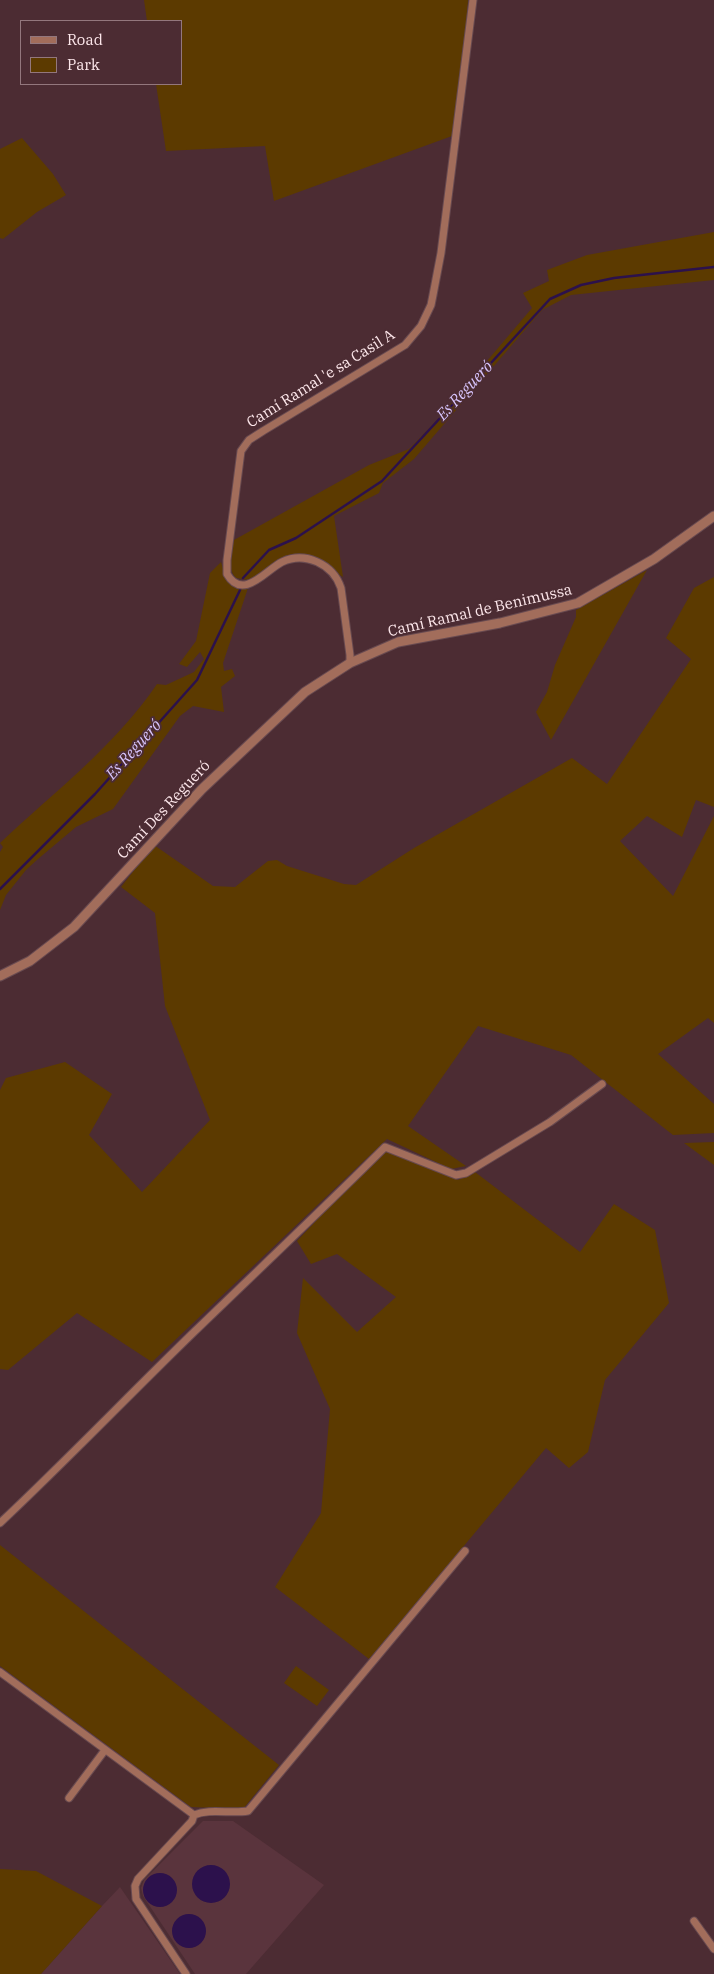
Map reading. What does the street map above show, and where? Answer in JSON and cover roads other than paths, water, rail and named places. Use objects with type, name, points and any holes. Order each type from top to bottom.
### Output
[{"type":"street","name":"Camí Ramal 'e sa Casil A","points":[[350,663],[341,588],[337,578],[328,567],[301,558],[289,559],[279,564],[259,580],[245,584],[234,581],[227,574],[227,560],[241,451],[249,440],[262,431],[405,345],[417,332],[424,320],[431,305],[441,252],[472,0]]},
{"type":"street","name":"Camí Ramal de Benimussa","points":[[350,663],[398,642],[500,623],[578,603],[654,559],[714,516]]},
{"type":"street","name":"Camí Des Regueró","points":[[0,976],[30,961],[74,928],[202,789],[305,692],[350,663]]},
{"type":"street","points":[[0,1523],[63,1464],[187,1339],[311,1221],[386,1146],[456,1175],[466,1173],[550,1122],[602,1084]]},
{"type":"street","points":[[186,1974],[136,1898],[135,1886],[138,1878],[192,1821],[194,1815],[201,1812],[239,1813],[248,1811],[465,1551]]},
{"type":"street","points":[[0,1672],[194,1815]]},
{"type":"street","points":[[69,1798],[105,1750]]},
{"type":"street","points":[[694,1921],[714,1949]]},
{"type":"waterway","name":"Es Regueró","points":[[243,578],[269,550],[296,538],[382,481],[550,299],[581,285],[614,278],[714,267]]},
{"type":"waterway","name":"Es Regueró","points":[[0,889],[95,794],[197,680],[240,590]]}]
